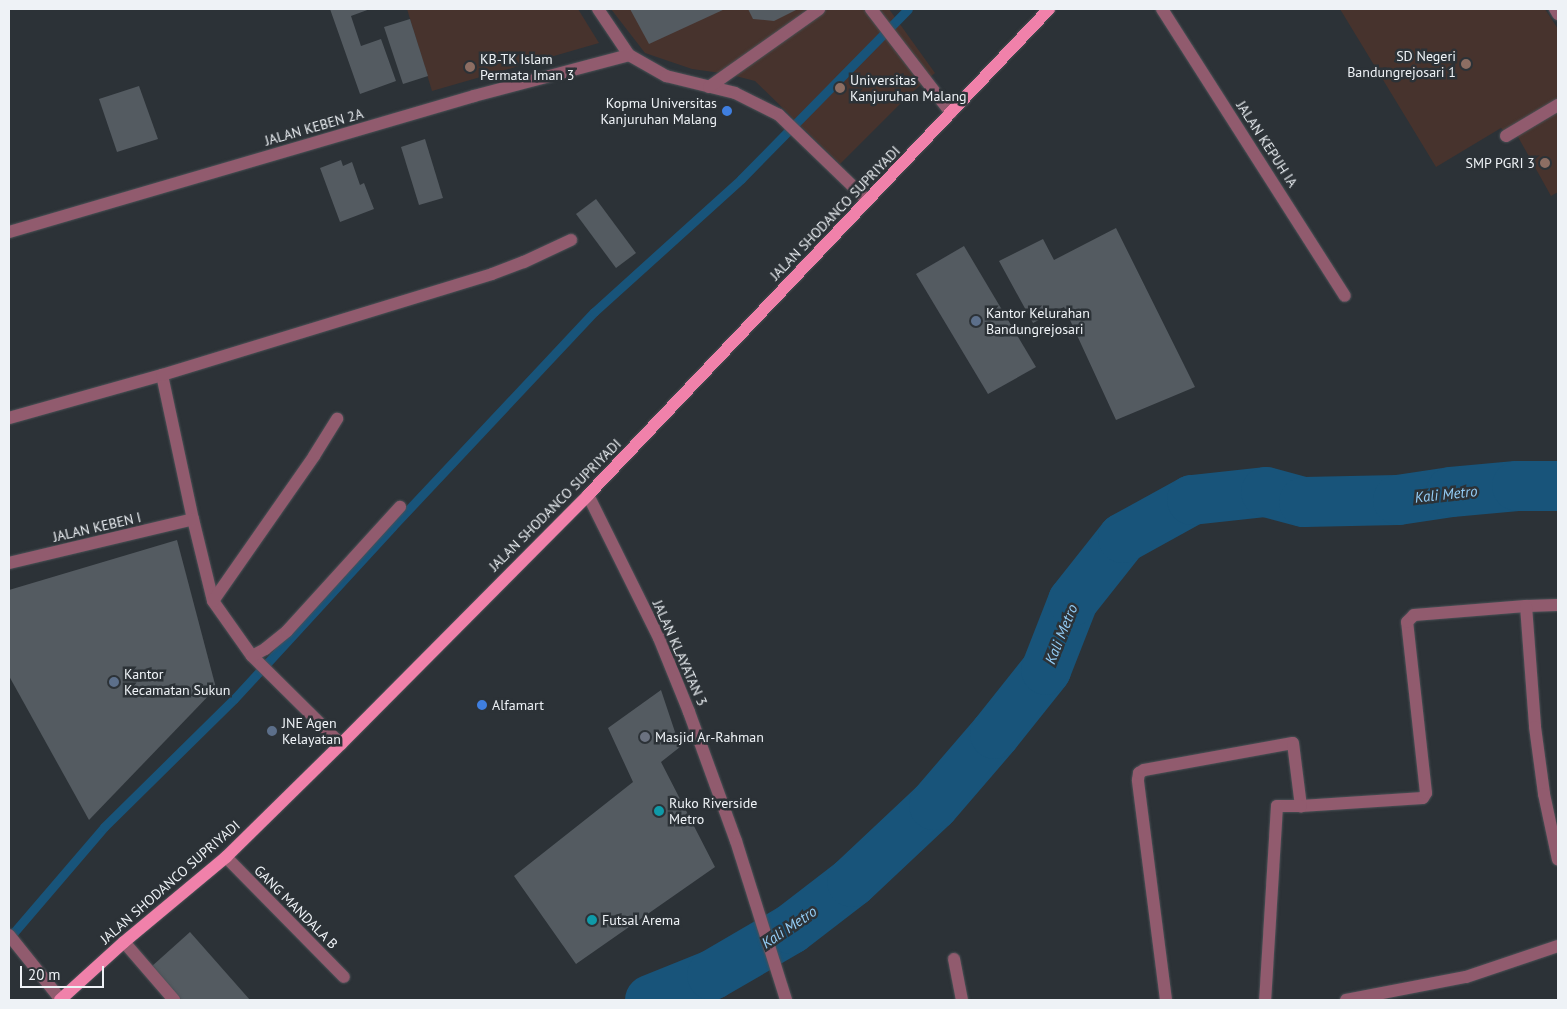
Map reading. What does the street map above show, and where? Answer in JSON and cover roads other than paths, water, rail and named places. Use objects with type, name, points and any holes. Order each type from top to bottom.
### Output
[{"type":"main road","name":"JALAN SHODANCO SUPRIYADI","points":[[61,1000],[124,942],[226,857],[341,744],[588,494],[1049,9]]},
{"type":"street","points":[[598,9],[629,55],[666,76],[734,93],[779,115],[867,200]]},
{"type":"street","points":[[709,88],[819,9]]},
{"type":"street","points":[[871,9],[951,113]]},
{"type":"street","name":"JALAN KEPUH IA","points":[[1162,9],[1345,296]]},
{"type":"street","points":[[1555,9],[1558,14]]},
{"type":"street","name":"JALAN KEBEN 2A","points":[[9,232],[474,96],[629,55]]},
{"type":"street","points":[[1506,136],[1558,105]]},
{"type":"street","points":[[9,418],[162,376],[492,274],[524,262],[571,240]]},
{"type":"street","points":[[162,376],[213,601],[254,658],[341,744]]},
{"type":"street","points":[[213,601],[314,456],[337,419]]},
{"type":"street","name":"JALAN KLAYATAN 3","points":[[588,494],[659,638],[689,712],[736,841],[786,999]]},
{"type":"street","points":[[254,658],[287,631],[400,507]]},
{"type":"street","name":"JALAN KEBEN I","points":[[9,563],[193,519]]},
{"type":"street","points":[[1265,1000],[1277,806],[1423,798],[1426,793],[1407,622],[1414,615],[1558,605]]},
{"type":"street","points":[[1526,606],[1535,727],[1544,794],[1558,860]]},
{"type":"street","points":[[1166,1000],[1138,780],[1139,773],[1144,770],[1293,743],[1301,806]]},
{"type":"street","name":"GANG MANDALA B","points":[[226,857],[344,977]]},
{"type":"street","points":[[9,935],[61,1000]]},
{"type":"street","points":[[124,942],[174,1000]]},
{"type":"street","points":[[1346,1000],[1466,977],[1558,946]]},
{"type":"street","points":[[954,959],[962,1000]]},
{"type":"waterway","points":[[9,938],[104,827],[234,699],[594,312],[741,179],[908,9]]},
{"type":"waterway","name":"Kali Metro","points":[[650,1000],[712,975],[791,929],[852,882],[934,805],[995,734],[1046,670],[1073,601],[1123,538],[1192,500],[1266,492],[1304,502],[1398,500],[1451,492],[1517,486],[1558,486]]},
{"type":"place","name":"SD Negeri Bandungrejosari 1","points":[[1466,64]]},
{"type":"place","name":"KB-TK Islam Permata Iman 3","points":[[470,67]]},
{"type":"place","name":"Universitas Kanjuruhan Malang","points":[[840,88]]},
{"type":"place","name":"Kopma Universitas Kanjuruhan Malang","points":[[727,111]]},
{"type":"place","name":"SMP PGRI 3","points":[[1545,163]]},
{"type":"place","name":"Kantor Kelurahan Bandungrejosari","points":[[976,321]]},
{"type":"place","name":"Kantor Kecamatan Sukun","points":[[114,682]]},
{"type":"place","name":"Alfamart","points":[[482,705]]},
{"type":"place","name":"JNE Agen Kelayatan","points":[[272,731]]},
{"type":"place","name":"Masjid Ar-Rahman","points":[[645,737]]},
{"type":"place","name":"Ruko Riverside Metro","points":[[659,811]]},
{"type":"place","name":"Futsal Arema","points":[[592,920]]}]
